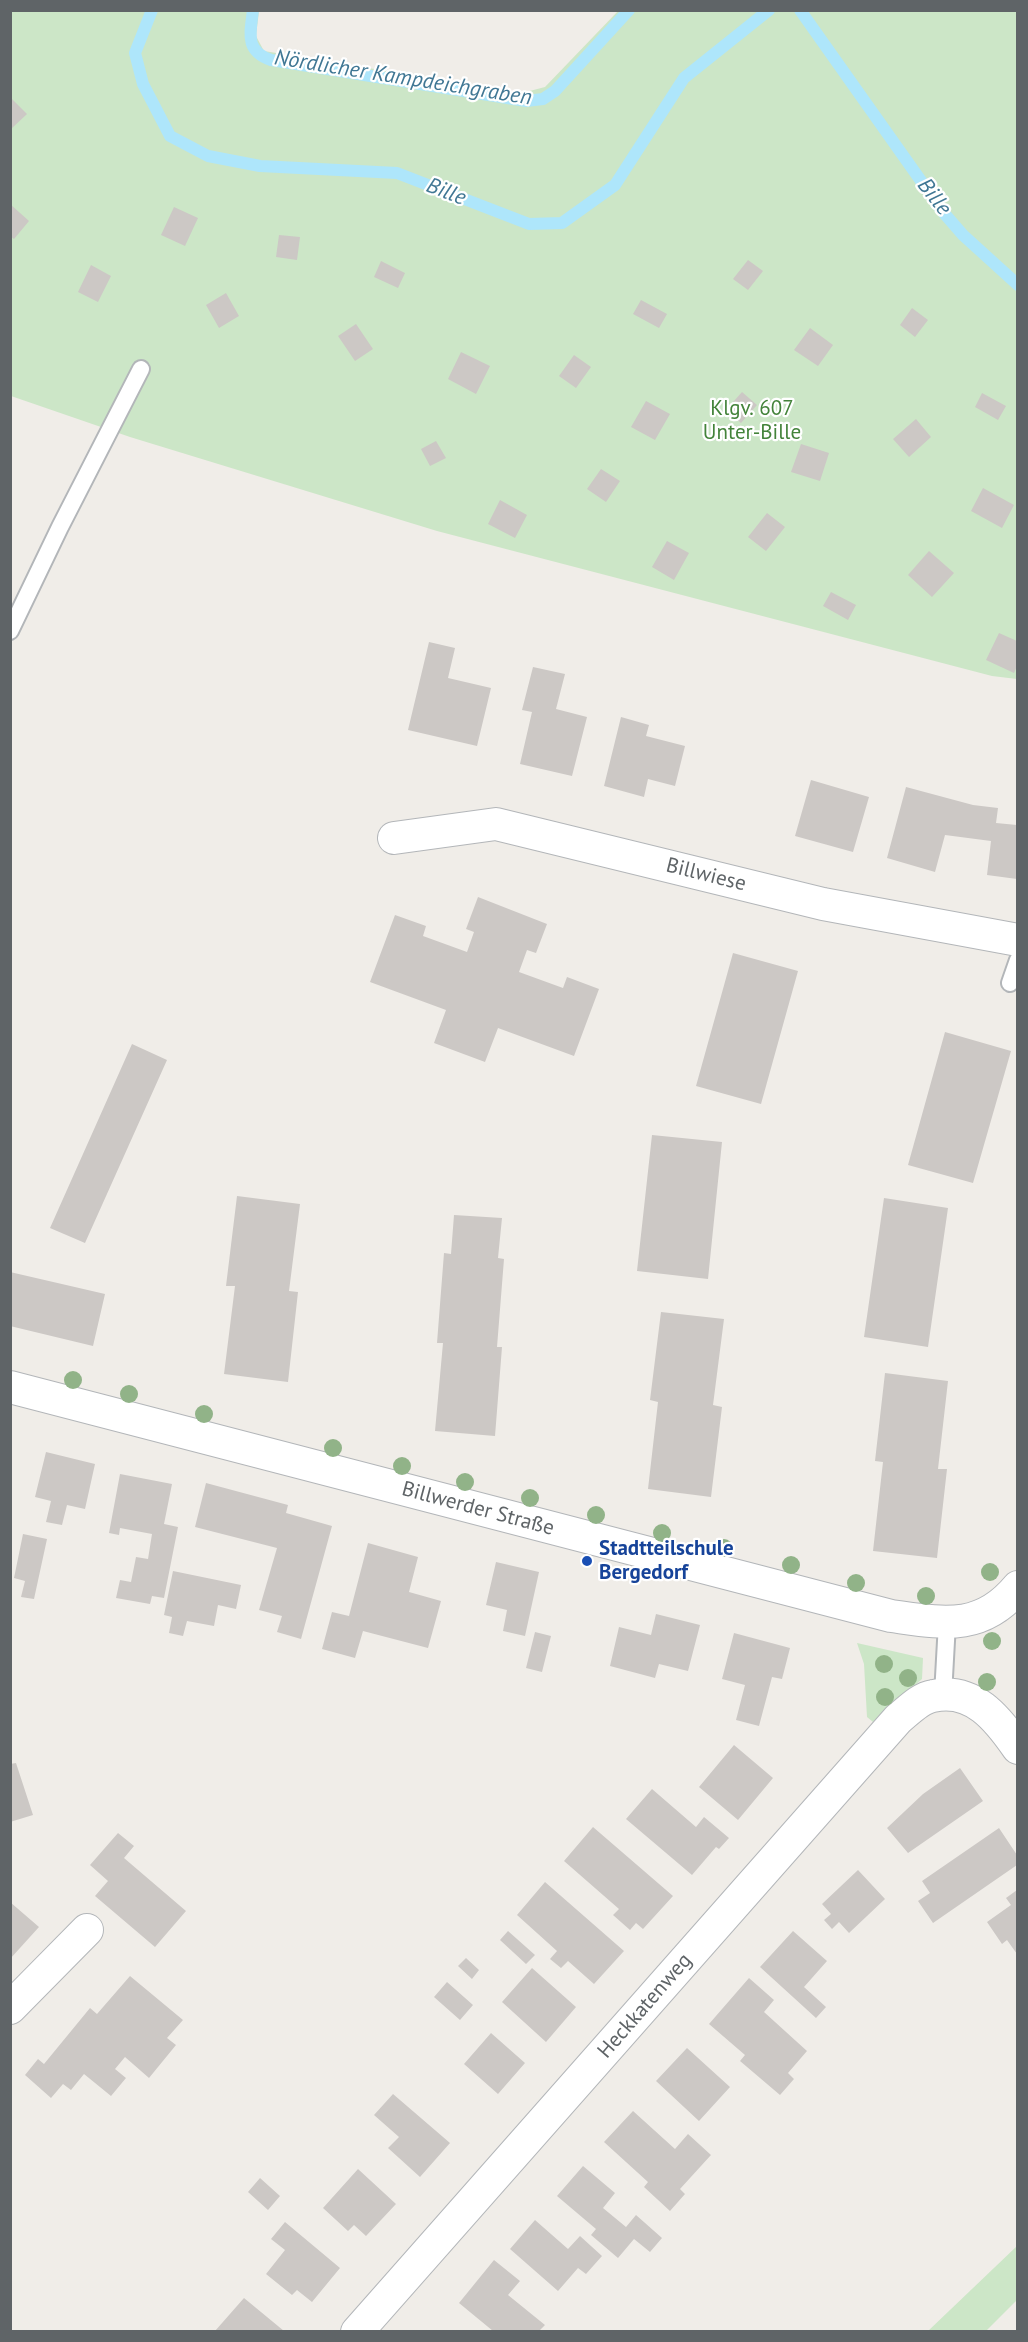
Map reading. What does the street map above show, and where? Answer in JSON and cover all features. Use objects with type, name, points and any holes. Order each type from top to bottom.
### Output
[{"type":"street","name":"Billwiese","points":[[394,838],[496,824],[823,904],[1017,940]]},
{"type":"street","name":"Billwerder Straße","points":[[10,1387],[891,1616],[947,1623]]},
{"type":"street","points":[[947,1623],[965,1622],[978,1618],[1007,1600],[1017,1587]]},
{"type":"street","points":[[943,1695],[981,1704],[991,1713],[1017,1748]]},
{"type":"street","name":"Heckkatenweg","points":[[357,2331],[890,1727],[925,1699],[943,1695]]},
{"type":"street","points":[[10,2008],[87,1930]]},
{"type":"lane","points":[[10,632],[60,527],[141,369]]},
{"type":"lane","points":[[1010,983],[1017,960]]},
{"type":"lane","points":[[943,1695],[947,1623]]},
{"type":"green space","name":"Klgv. 607 Unter-Bille","points":[[11,11],[259,11],[256,36],[264,51],[522,93],[545,87],[618,11],[1017,11],[1017,679],[992,676],[437,531],[130,437],[11,396]]},
{"type":"green space","points":[[857,1643],[923,1658],[922,1679],[873,1722],[867,1717],[864,1664]]},
{"type":"green space","points":[[1017,2246],[1017,2300],[986,2331],[928,2331]]},
{"type":"building","points":[[10,97],[27,114],[10,130]]},
{"type":"building","points":[[10,204],[29,221],[14,239],[10,236]]},
{"type":"building","points":[[174,207],[198,218],[185,246],[161,235]]},
{"type":"building","points":[[279,235],[300,237],[297,260],[276,257]]},
{"type":"building","points":[[748,260],[763,271],[748,290],[733,279]]},
{"type":"building","points":[[381,261],[405,273],[398,288],[374,277]]},
{"type":"building","points":[[91,265],[111,276],[98,302],[78,292]]},
{"type":"building","points":[[226,293],[239,316],[219,328],[206,305]]},
{"type":"building","points":[[641,300],[667,314],[659,328],[633,314]]},
{"type":"building","points":[[912,308],[928,320],[915,337],[900,325]]},
{"type":"building","points":[[356,324],[373,349],[355,361],[338,336]]},
{"type":"building","points":[[810,328],[833,345],[818,366],[794,350]]},
{"type":"building","points":[[461,352],[490,366],[476,394],[448,379]]},
{"type":"building","points":[[574,355],[591,367],[576,388],[559,376]]},
{"type":"building","points":[[742,392],[757,405],[741,423],[726,410]]},
{"type":"building","points":[[982,393],[1006,406],[998,420],[975,407]]},
{"type":"building","points":[[646,401],[670,414],[655,440],[631,427]]},
{"type":"building","points":[[916,419],[931,437],[909,457],[893,439]]},
{"type":"building","points":[[436,441],[446,458],[430,466],[421,449]]},
{"type":"building","points":[[801,444],[829,453],[820,481],[791,472]]},
{"type":"building","points":[[601,469],[620,481],[606,502],[587,489]]},
{"type":"building","points":[[983,488],[1014,505],[1002,528],[971,511]]},
{"type":"building","points":[[500,500],[527,515],[515,538],[488,524]]},
{"type":"building","points":[[767,513],[785,527],[766,551],[748,537]]},
{"type":"building","points":[[667,541],[689,553],[674,580],[652,567]]},
{"type":"building","points":[[929,551],[954,573],[932,597],[908,575]]},
{"type":"building","points":[[831,592],[856,605],[848,620],[823,606]]},
{"type":"building","points":[[999,633],[1017,641],[1017,666],[1014,673],[986,660]]},
{"type":"building","points":[[429,642],[455,648],[448,678],[491,688],[477,746],[408,730]]},
{"type":"building","points":[[533,667],[565,674],[556,709],[587,717],[572,776],[520,764],[532,712],[522,710]]},
{"type":"building","points":[[621,717],[649,725],[646,736],[685,746],[675,786],[648,779],[644,797],[604,786]]},
{"type":"building","points":[[811,780],[869,797],[853,852],[795,836]]},
{"type":"building","points":[[906,787],[973,805],[998,808],[996,823],[1017,825],[1017,879],[987,875],[991,841],[945,835],[935,872],[887,858]]},
{"type":"building","points":[[478,897],[547,924],[536,953],[527,950],[519,972],[563,988],[567,977],[599,989],[574,1056],[498,1028],[485,1062],[434,1043],[446,1010],[370,982],[395,915],[426,926],[423,936],[467,952],[474,932],[466,929]]},
{"type":"building","points":[[733,953],[798,971],[761,1104],[696,1086]]},
{"type":"building","points":[[945,1032],[1011,1051],[973,1183],[908,1165]]},
{"type":"building","points":[[132,1044],[167,1060],[85,1243],[50,1228]]},
{"type":"building","points":[[652,1135],[722,1142],[708,1279],[637,1271]]},
{"type":"building","points":[[237,1196],[300,1204],[289,1291],[298,1292],[288,1382],[224,1374],[235,1286],[226,1286]]},
{"type":"building","points":[[884,1198],[948,1208],[928,1347],[864,1337]]},
{"type":"building","points":[[454,1215],[502,1218],[498,1258],[504,1259],[497,1347],[502,1347],[495,1436],[435,1431],[443,1343],[437,1343],[444,1253],[451,1254]]},
{"type":"building","points":[[10,1272],[105,1294],[93,1346],[10,1326]]},
{"type":"building","points":[[661,1312],[724,1319],[713,1405],[722,1407],[711,1497],[648,1489],[658,1402],[650,1400]]},
{"type":"building","points":[[885,1373],[948,1381],[938,1469],[947,1469],[937,1558],[873,1551],[883,1462],[875,1461]]},
{"type":"building","points":[[46,1452],[95,1464],[85,1509],[67,1505],[62,1525],[46,1522],[51,1501],[35,1497]]},
{"type":"building","points":[[120,1474],[172,1484],[164,1524],[178,1527],[164,1598],[152,1596],[150,1604],[116,1598],[120,1580],[131,1582],[136,1557],[148,1559],[152,1534],[120,1528],[119,1535],[109,1533]]},
{"type":"building","points":[[206,1483],[288,1505],[286,1513],[332,1526],[301,1639],[277,1632],[282,1616],[259,1610],[277,1548],[195,1527]]},
{"type":"building","points":[[23,1534],[47,1539],[34,1599],[21,1597],[25,1581],[14,1578]]},
{"type":"building","points":[[368,1543],[418,1557],[409,1592],[441,1601],[428,1648],[363,1631],[355,1658],[322,1649],[332,1612],[349,1616]]},
{"type":"building","points":[[496,1562],[539,1572],[525,1636],[503,1631],[507,1610],[486,1605]]},
{"type":"building","points":[[173,1571],[241,1585],[236,1609],[218,1605],[214,1626],[187,1621],[183,1636],[169,1633],[172,1617],[164,1615]]},
{"type":"building","points":[[656,1614],[700,1625],[688,1671],[659,1664],[655,1678],[610,1666],[619,1627],[651,1635]]},
{"type":"building","points":[[535,1632],[551,1636],[542,1672],[526,1668]]},
{"type":"building","points":[[734,1633],[790,1648],[782,1679],[772,1677],[759,1726],[736,1720],[745,1685],[722,1679]]},
{"type":"building","points":[[734,1745],[773,1778],[738,1820],[699,1787]]},
{"type":"building","points":[[16,1763],[33,1815],[10,1822],[10,1764]]},
{"type":"building","points":[[960,1768],[983,1801],[908,1853],[887,1828],[923,1794]]},
{"type":"building","points":[[652,1789],[696,1827],[704,1817],[729,1838],[719,1849],[716,1847],[692,1875],[626,1819]]},
{"type":"building","points":[[593,1827],[673,1896],[643,1929],[636,1923],[630,1930],[613,1915],[619,1909],[564,1861]]},
{"type":"building","points":[[999,1828],[1017,1855],[1017,1865],[933,1923],[918,1901],[930,1893],[922,1881]]},
{"type":"building","points":[[118,1833],[134,1846],[124,1858],[186,1911],[155,1947],[95,1896],[108,1881],[90,1865]]},
{"type":"building","points":[[858,1870],[885,1899],[849,1933],[839,1922],[832,1929],[824,1920],[831,1914],[822,1904]]},
{"type":"building","points":[[545,1882],[624,1951],[594,1984],[568,1961],[561,1968],[550,1959],[557,1951],[517,1915]]},
{"type":"building","points":[[1017,1890],[1017,1954],[1007,1940],[1002,1944],[987,1922],[1011,1905],[1006,1898]]},
{"type":"building","points":[[10,1902],[39,1927],[10,1959]]},
{"type":"building","points":[[508,1931],[535,1955],[526,1964],[500,1940]]},
{"type":"building","points":[[793,1931],[827,1961],[804,1987],[826,2007],[816,2018],[760,1967]]},
{"type":"building","points":[[466,1958],[479,1970],[472,1979],[458,1966]]},
{"type":"building","points":[[532,1968],[576,2007],[546,2042],[502,2002]]},
{"type":"building","points":[[130,1976],[183,2020],[167,2038],[176,2045],[149,2078],[125,2057],[115,2069],[126,2078],[111,2096],[84,2074],[71,2090],[63,2084],[51,2098],[25,2075],[38,2059],[44,2064],[90,2008],[97,2014]]},
{"type":"building","points":[[749,1978],[774,2000],[764,2012],[807,2051],[788,2073],[794,2079],[780,2095],[740,2061],[745,2055],[709,2024]]},
{"type":"building","points":[[447,1982],[473,2005],[460,2020],[434,1997]]},
{"type":"building","points":[[491,2033],[525,2063],[498,2094],[464,2064]]},
{"type":"building","points":[[687,2048],[730,2087],[699,2121],[656,2081]]},
{"type":"building","points":[[393,2094],[450,2143],[420,2177],[388,2148],[399,2137],[374,2115]]},
{"type":"building","points":[[633,2111],[675,2149],[688,2134],[711,2155],[680,2189],[685,2194],[670,2211],[644,2187],[648,2182],[604,2142]]},
{"type":"building","points":[[583,2166],[615,2193],[603,2208],[626,2227],[636,2215],[662,2238],[650,2252],[634,2239],[618,2258],[591,2235],[596,2229],[557,2196]]},
{"type":"building","points":[[358,2169],[396,2204],[366,2236],[354,2225],[348,2231],[323,2208]]},
{"type":"building","points":[[260,2178],[280,2196],[268,2210],[248,2192]]},
{"type":"building","points":[[535,2220],[568,2249],[580,2236],[602,2256],[586,2274],[578,2268],[558,2291],[510,2249]]},
{"type":"building","points":[[285,2222],[340,2268],[312,2302],[297,2290],[292,2295],[266,2274],[285,2250],[271,2239]]},
{"type":"building","points":[[494,2260],[520,2281],[508,2295],[545,2325],[539,2331],[493,2331],[459,2303]]},
{"type":"building","points":[[244,2298],[284,2331],[215,2331]]},
{"type":"waterway","name":"Bille","points":[[152,10],[135,53],[143,84],[170,136],[208,156],[260,166],[397,173],[529,224],[562,223],[615,185],[684,78],[769,10]]},
{"type":"waterway","name":"Nördlicher Kampdeichgraben","points":[[253,10],[251,34],[253,47],[271,60],[526,101],[543,99],[555,91],[629,10]]},
{"type":"waterway","name":"Bille","points":[[800,10],[943,212],[963,235],[1018,285]]},
{"type":"place","name":"Stadtteilschule Bergedorf","points":[[587,1561]]}]
